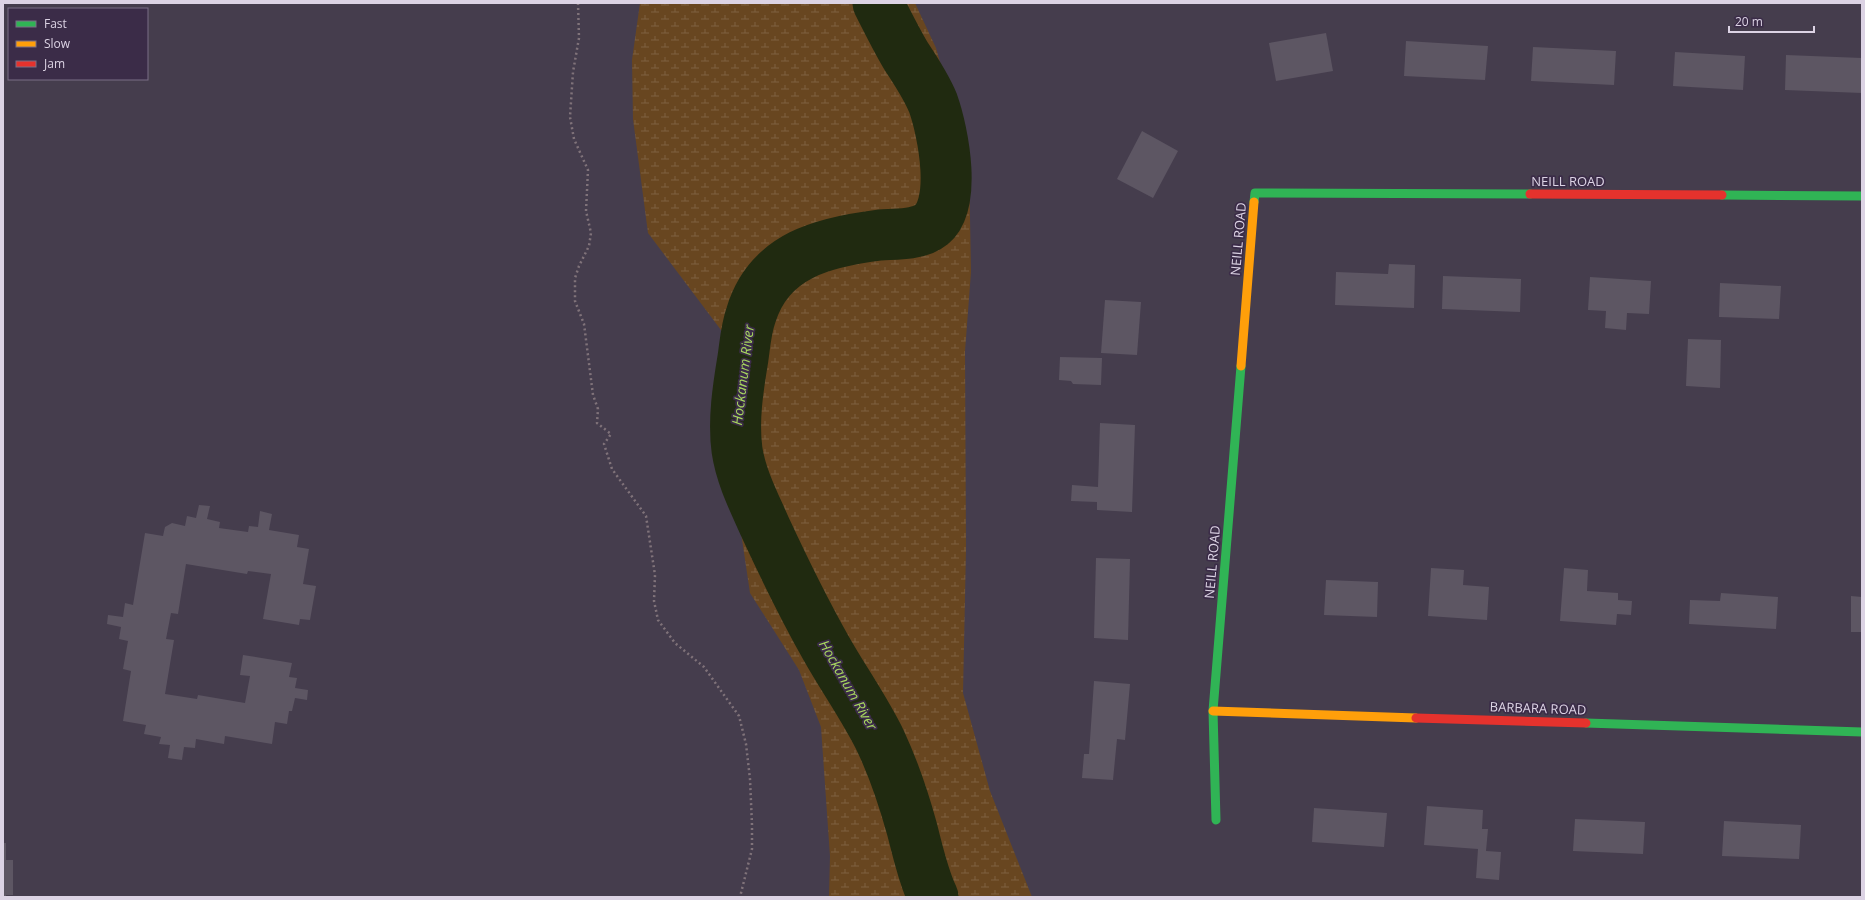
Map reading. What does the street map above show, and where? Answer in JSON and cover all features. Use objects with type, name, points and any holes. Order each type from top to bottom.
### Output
[{"type":"street","name":"NEILL ROAD","points":[[1216,820],[1213,711],[1255,194],[1862,196]]},
{"type":"street","name":"BARBARA ROAD","points":[[1213,711],[1862,732]]},
{"type":"path","points":[[578,3],[578,38],[573,72],[570,117],[574,139],[588,170],[586,211],[591,233],[589,246],[578,266],[575,278],[575,301],[584,324],[593,395],[598,409],[596,423],[611,434],[604,444],[612,469],[646,516],[655,575],[654,601],[658,620],[675,643],[704,667],[739,716],[746,744],[750,779],[752,825],[752,849],[740,897]]},
{"type":"green space","points":[[640,3],[915,3],[936,48],[969,164],[971,272],[965,351],[966,549],[963,693],[990,791],[1032,897],[829,897],[830,856],[821,727],[799,670],[750,593],[735,492],[726,389],[724,334],[648,233],[633,119],[632,60]]},
{"type":"building","points":[[1326,33],[1333,71],[1276,81],[1269,43]]},
{"type":"building","points":[[1406,41],[1488,46],[1485,80],[1404,76]]},
{"type":"building","points":[[1533,47],[1616,51],[1614,85],[1531,81]]},
{"type":"building","points":[[1675,52],[1745,56],[1743,90],[1673,86]]},
{"type":"building","points":[[1786,55],[1862,58],[1862,93],[1785,90]]},
{"type":"building","points":[[1142,131],[1178,151],[1153,198],[1117,179]]},
{"type":"building","points":[[1389,264],[1415,265],[1414,308],[1335,305],[1336,272],[1388,274]]},
{"type":"building","points":[[1443,276],[1521,279],[1520,312],[1442,309]]},
{"type":"building","points":[[1590,277],[1651,281],[1649,314],[1627,313],[1626,330],[1605,328],[1606,311],[1588,310]]},
{"type":"building","points":[[1720,283],[1781,286],[1779,319],[1719,317]]},
{"type":"building","points":[[1105,300],[1141,302],[1137,355],[1101,353]]},
{"type":"building","points":[[1688,339],[1721,340],[1720,388],[1686,386]]},
{"type":"building","points":[[1060,357],[1102,358],[1101,385],[1073,384],[1071,381],[1059,380]]},
{"type":"building","points":[[1100,423],[1135,425],[1132,512],[1097,510],[1097,502],[1071,501],[1072,485],[1098,487]]},
{"type":"building","points":[[199,505],[210,506],[207,519],[220,522],[219,528],[248,532],[249,526],[258,527],[260,511],[272,514],[269,530],[299,535],[297,547],[309,549],[303,584],[316,586],[310,620],[300,619],[299,625],[263,619],[271,574],[248,571],[247,574],[186,564],[178,614],[171,613],[166,639],[174,640],[165,694],[197,699],[198,695],[245,703],[250,676],[240,675],[243,655],[292,663],[289,677],[297,678],[295,688],[308,690],[307,700],[295,698],[292,711],[289,711],[287,724],[275,722],[272,744],[225,736],[224,744],[196,739],[195,748],[184,747],[182,760],[168,758],[170,745],[159,744],[161,737],[144,734],[146,725],[123,721],[131,671],[123,669],[128,641],[119,639],[121,627],[107,624],[108,615],[123,617],[125,603],[133,605],[145,533],[163,536],[165,527],[172,523],[185,526],[187,516],[196,518]]},
{"type":"building","points":[[1096,558],[1130,559],[1128,640],[1094,638]]},
{"type":"building","points":[[1431,568],[1464,570],[1463,585],[1489,587],[1487,620],[1428,616]]},
{"type":"building","points":[[1564,568],[1588,570],[1587,591],[1618,593],[1618,600],[1632,601],[1631,615],[1617,614],[1616,625],[1560,621]]},
{"type":"building","points":[[1326,580],[1378,582],[1377,617],[1324,615]]},
{"type":"building","points":[[1721,593],[1778,597],[1776,629],[1689,624],[1690,600],[1720,601]]},
{"type":"building","points":[[1851,596],[1862,597],[1862,632],[1851,632]]},
{"type":"building","points":[[1094,681],[1130,684],[1125,740],[1117,739],[1113,780],[1082,778],[1084,754],[1089,754]]},
{"type":"building","points":[[1427,806],[1483,810],[1482,829],[1488,829],[1486,851],[1501,852],[1499,880],[1476,878],[1478,849],[1424,845]]},
{"type":"building","points":[[1314,808],[1387,813],[1384,847],[1312,842]]},
{"type":"building","points":[[1575,819],[1645,822],[1643,854],[1573,851]]},
{"type":"building","points":[[1724,821],[1801,825],[1799,859],[1722,856]]},
{"type":"building","points":[[3,843],[6,843],[6,860],[13,860],[13,895],[6,895],[6,897],[3,897]]},
{"type":"waterway","name":"Hockanum River","points":[[878,3],[933,103],[941,132],[946,169],[946,187],[943,204],[938,218],[923,230],[905,234],[859,238],[819,248],[801,255],[785,265],[771,278],[759,295],[748,326],[738,392],[736,439],[739,460],[745,480],[779,558],[818,633],[868,718],[886,753],[902,796],[929,889],[933,897]]},
{"type":"traffic: fast","points":[[1254,202],[1255,193],[1530,194]]},
{"type":"traffic: fast","points":[[1722,195],[1862,196]]},
{"type":"traffic: fast","points":[[1216,820],[1213,711],[1241,366]]},
{"type":"traffic: fast","points":[[1586,723],[1862,732]]},
{"type":"traffic: slow","points":[[1241,366],[1254,202]]},
{"type":"traffic: slow","points":[[1213,711],[1416,718]]},
{"type":"traffic: jam","points":[[1530,194],[1722,195]]},
{"type":"traffic: jam","points":[[1416,718],[1586,723]]}]
